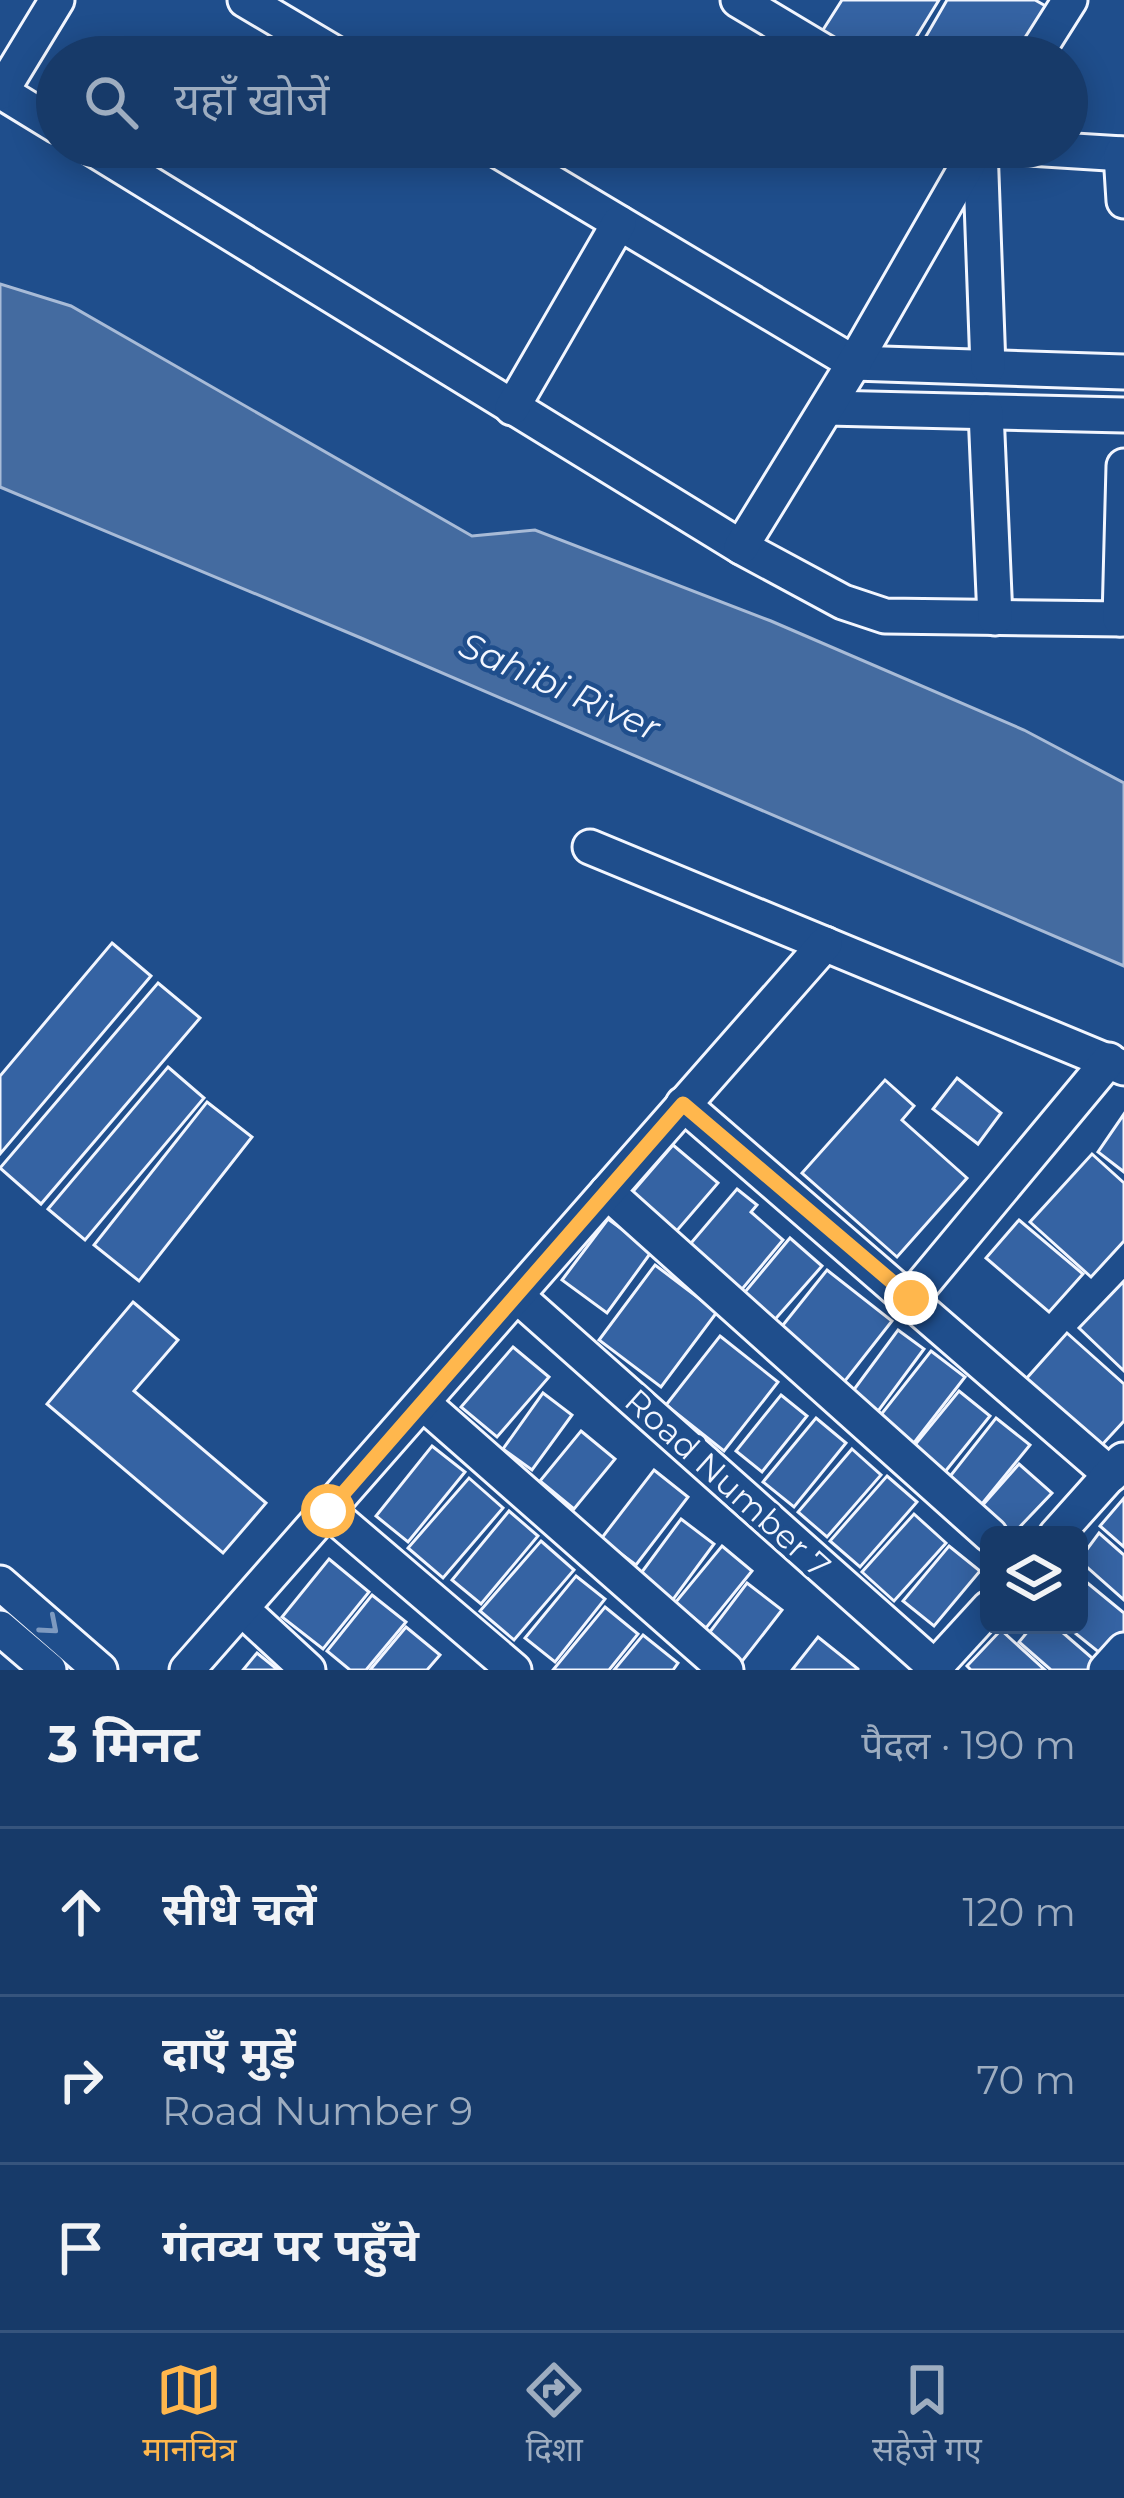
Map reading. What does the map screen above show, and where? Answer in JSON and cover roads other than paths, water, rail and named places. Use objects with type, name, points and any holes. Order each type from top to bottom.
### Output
[{"type":"street","points":[[36,114],[1,92],[57,0]]},
{"type":"street","points":[[245,0],[306,36]]},
{"type":"street","points":[[738,0],[798,36]]},
{"type":"street","points":[[1047,36],[1070,0]]},
{"type":"street","points":[[1088,152],[1122,154],[1124,202]]},
{"type":"street","points":[[124,168],[741,547],[863,610],[886,616],[1122,619],[1124,466]]},
{"type":"street","points":[[527,168],[854,363],[1124,372]]},
{"type":"street","points":[[741,547],[967,168]]},
{"type":"street","points":[[980,168],[988,367]]},
{"type":"street","points":[[512,408],[619,223]]},
{"type":"street","points":[[827,408],[1124,415]]},
{"type":"street","points":[[986,412],[994,618]]},
{"type":"street","points":[[590,847],[1117,1064],[911,1298]]},
{"type":"street","points":[[187,1670],[825,944]]},
{"type":"street","points":[[683,1104],[1117,1467],[1064,1526]]},
{"type":"street","points":[[607,1192],[980,1526]]},
{"type":"street","name":"Road Number 7","points":[[517,1295],[937,1668]]},
{"type":"street","points":[[424,1404],[725,1670]]},
{"type":"street","points":[[328,1511],[514,1670]]},
{"type":"street","points":[[0,1583],[100,1670]]},
{"type":"street","points":[[243,1610],[308,1670]]},
{"type":"street","points":[[937,1668],[980,1618]]},
{"type":"street","points":[[0,1628],[49,1670]]},
{"type":"street","points":[[1106,1670],[1124,1650]]},
{"type":"water","name":"Sahibi River","points":[[0,284],[71,306],[472,536],[535,530],[771,621],[1024,730],[1124,783],[1124,966],[0,487]]}]
